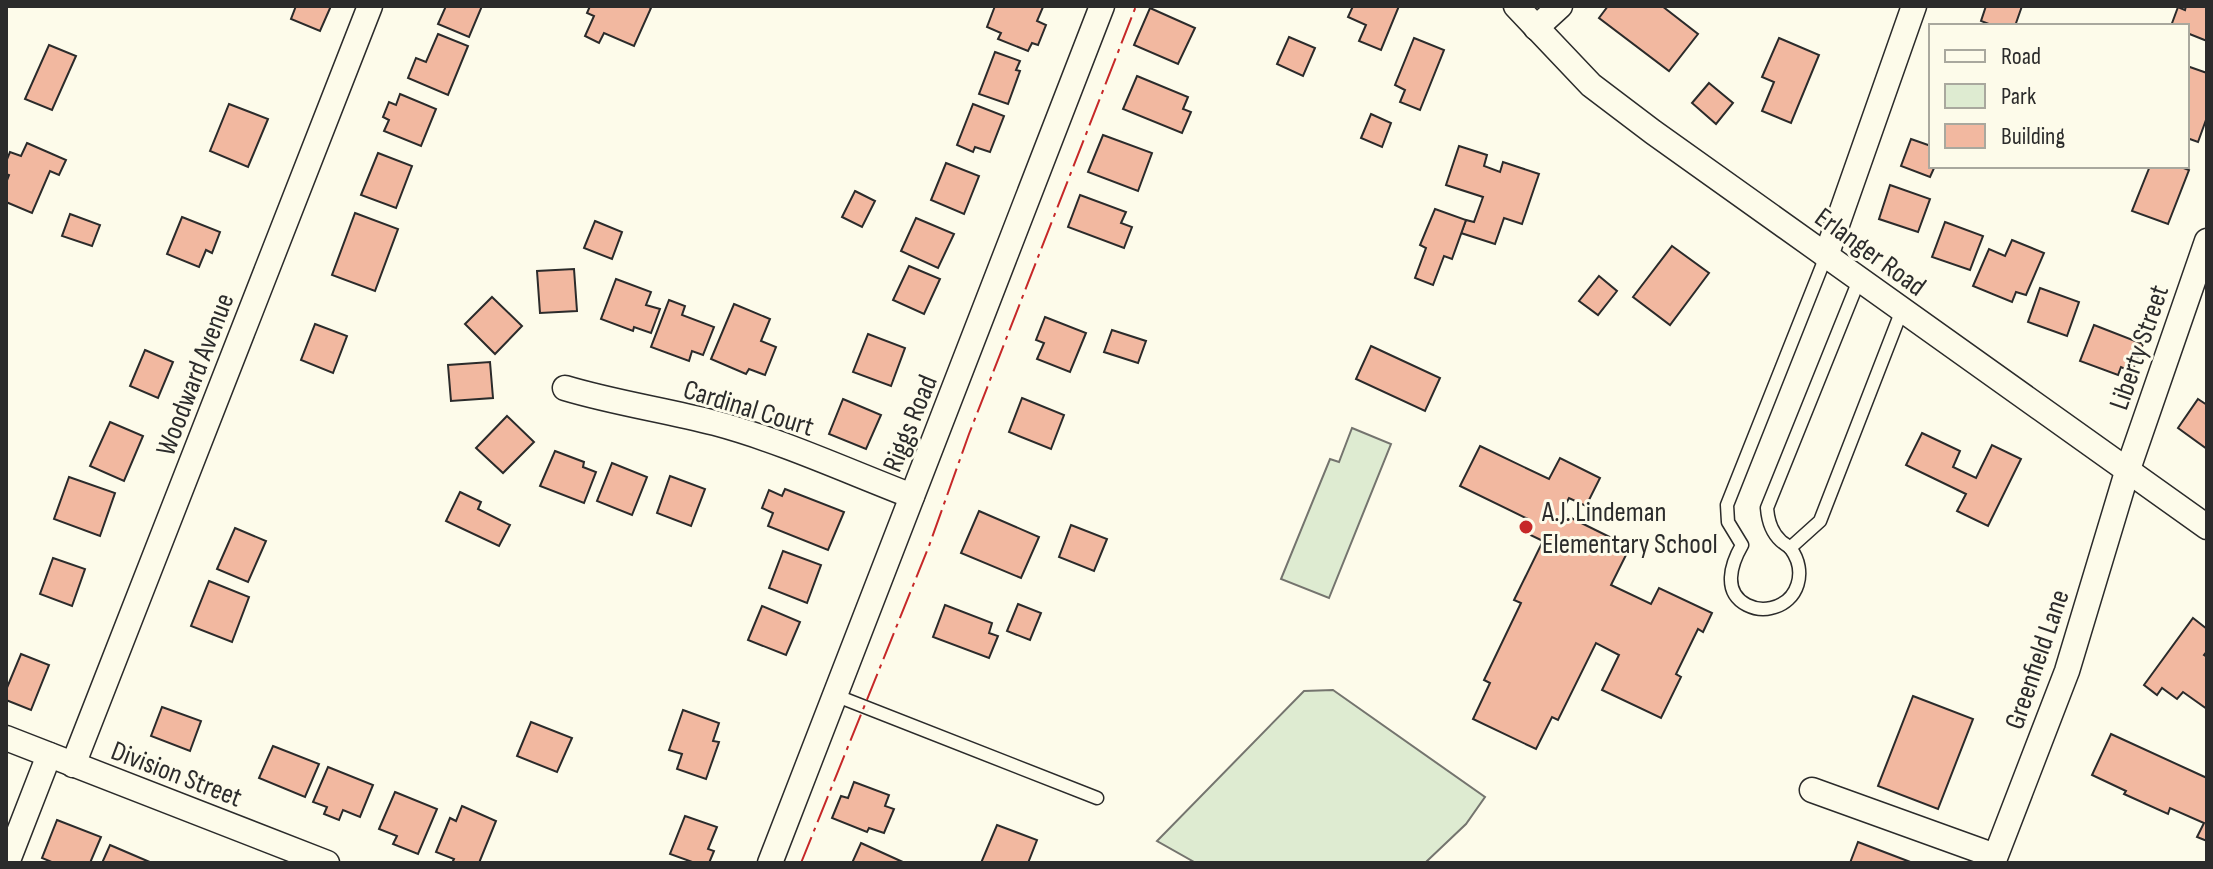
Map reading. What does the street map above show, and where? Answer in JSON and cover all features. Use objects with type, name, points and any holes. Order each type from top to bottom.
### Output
[{"type":"street","name":"Woodward Avenue","points":[[73,765],[370,6]]},
{"type":"street","name":"Riggs Road","points":[[770,863],[926,467],[1102,6]]},
{"type":"street","name":"Erlanger Road","points":[[1516,6],[1591,85],[2207,527]]},
{"type":"street","points":[[1536,28],[1560,6]]},
{"type":"street","points":[[1826,256],[1914,6]]},
{"type":"street","name":"Liberty Street","points":[[2127,472],[2207,241]]},
{"type":"street","name":"Cardinal Court","points":[[565,388],[611,402],[714,423],[766,439],[912,496]]},
{"type":"street","name":"Greenfield Lane","points":[[1994,860],[2067,671],[2127,472]]},
{"type":"street","name":"Division Street","points":[[6,738],[327,863]]},
{"type":"street","points":[[7,863],[49,755]]},
{"type":"street","points":[[1812,790],[1994,860]]},
{"type":"lane","points":[[1826,256],[1727,505],[1728,522],[1742,545],[1731,563],[1730,580],[1736,597],[1759,609],[1784,603],[1796,593],[1799,579],[1797,563],[1790,548],[1773,531],[1767,508],[1859,280]]},
{"type":"lane","points":[[1790,548],[1820,521],[1902,310]]},
{"type":"lane","points":[[837,696],[1097,798]]},
{"type":"green space","points":[[1352,428],[1391,444],[1329,598],[1281,579],[1330,459],[1339,462]]},
{"type":"green space","points":[[1333,690],[1485,797],[1466,824],[1426,862],[1196,863],[1157,841],[1304,691]]},
{"type":"building","points":[[296,6],[331,6],[320,31],[291,19]]},
{"type":"building","points":[[446,6],[482,6],[469,37],[438,24]]},
{"type":"building","points":[[590,6],[651,8],[634,46],[604,33],[599,43],[585,36],[594,16],[587,13]]},
{"type":"building","points":[[995,6],[1043,7],[1037,21],[1046,25],[1038,45],[1032,43],[1028,51],[998,39],[1001,33],[987,27]]},
{"type":"building","points":[[1353,6],[1399,6],[1381,50],[1359,41],[1366,25],[1348,17]]},
{"type":"building","points":[[1608,6],[1662,6],[1698,34],[1669,71],[1599,18]]},
{"type":"building","points":[[1986,6],[2022,6],[2016,24],[1981,21]]},
{"type":"building","points":[[2186,6],[2207,6],[2207,41],[2189,34],[2189,24],[2172,24],[2178,7],[2185,10]]},
{"type":"building","points":[[1150,8],[1195,28],[1178,64],[1134,45]]},
{"type":"building","points":[[438,34],[468,46],[448,95],[408,78],[416,58],[426,62]]},
{"type":"building","points":[[1289,37],[1315,48],[1303,76],[1277,64]]},
{"type":"building","points":[[1414,38],[1444,50],[1420,110],[1400,102],[1405,90],[1395,85]]},
{"type":"building","points":[[1779,38],[1819,55],[1791,123],[1762,111],[1774,82],[1762,77]]},
{"type":"building","points":[[49,45],[76,56],[52,110],[25,99]]},
{"type":"building","points":[[995,52],[1020,61],[1016,70],[1020,71],[1008,104],[979,94]]},
{"type":"building","points":[[2189,67],[2207,73],[2207,117],[2198,142],[2189,139]]},
{"type":"building","points":[[1137,76],[1188,97],[1183,109],[1191,112],[1182,133],[1123,109]]},
{"type":"building","points":[[1709,83],[1733,103],[1716,124],[1692,103]]},
{"type":"building","points":[[400,94],[436,109],[421,146],[384,131],[389,120],[383,117],[389,102],[396,105]]},
{"type":"building","points":[[229,104],[268,119],[248,167],[210,151]]},
{"type":"building","points":[[973,104],[1004,116],[990,152],[975,147],[973,152],[957,145]]},
{"type":"building","points":[[1371,114],[1391,123],[1382,147],[1361,138]]},
{"type":"building","points":[[1103,135],[1152,153],[1138,191],[1088,172]]},
{"type":"building","points":[[1911,139],[1929,145],[1929,168],[1934,168],[1930,177],[1901,166]]},
{"type":"building","points":[[27,143],[66,160],[59,175],[50,171],[32,213],[6,202],[9,175],[6,174],[6,162],[10,152],[21,156]]},
{"type":"building","points":[[1459,146],[1487,155],[1484,166],[1500,172],[1503,162],[1539,174],[1522,224],[1504,218],[1495,244],[1461,233],[1466,220],[1474,222],[1483,197],[1446,185]]},
{"type":"building","points":[[378,153],[412,166],[396,208],[361,195]]},
{"type":"building","points":[[946,163],[979,176],[964,214],[931,200]]},
{"type":"building","points":[[2149,168],[2189,170],[2168,224],[2132,211]]},
{"type":"building","points":[[1890,185],[1930,199],[1918,232],[1879,219]]},
{"type":"building","points":[[855,191],[875,201],[862,227],[842,217]]},
{"type":"building","points":[[1080,195],[1126,212],[1121,223],[1132,227],[1124,248],[1068,227]]},
{"type":"building","points":[[1435,209],[1466,220],[1452,259],[1444,256],[1433,285],[1415,278],[1426,248],[1420,245]]},
{"type":"building","points":[[355,213],[398,229],[375,291],[332,275]]},
{"type":"building","points":[[70,214],[100,225],[92,246],[62,236]]},
{"type":"building","points":[[182,217],[220,232],[212,253],[206,250],[199,267],[167,254]]},
{"type":"building","points":[[916,218],[954,234],[938,268],[901,251]]},
{"type":"building","points":[[595,221],[622,232],[612,259],[584,248]]},
{"type":"building","points":[[1945,222],[1983,236],[1970,270],[1932,257]]},
{"type":"building","points":[[2012,240],[2044,253],[2026,295],[2016,292],[2012,302],[1973,286],[1989,249],[2005,256]]},
{"type":"building","points":[[1672,246],[1709,273],[1670,325],[1633,297]]},
{"type":"building","points":[[909,266],[940,279],[924,314],[893,300]]},
{"type":"building","points":[[574,269],[577,311],[540,313],[537,271]]},
{"type":"building","points":[[1599,276],[1617,291],[1598,315],[1579,301]]},
{"type":"building","points":[[616,279],[651,292],[646,305],[660,309],[651,333],[634,327],[633,331],[601,319]]},
{"type":"building","points":[[2040,288],[2079,302],[2067,336],[2028,322]]},
{"type":"building","points":[[492,297],[522,326],[495,354],[465,324]]},
{"type":"building","points":[[669,300],[685,306],[682,315],[714,327],[703,355],[692,351],[689,361],[651,347]]},
{"type":"building","points":[[734,304],[770,319],[761,341],[776,347],[765,375],[749,369],[746,374],[711,359]]},
{"type":"building","points":[[1045,317],[1086,333],[1070,372],[1037,359],[1044,343],[1036,340]]},
{"type":"building","points":[[315,324],[347,336],[333,373],[301,360]]},
{"type":"building","points":[[2094,325],[2143,344],[2132,372],[2121,367],[2118,375],[2080,361]]},
{"type":"building","points":[[1112,330],[1146,341],[1138,363],[1104,352]]},
{"type":"building","points":[[868,334],[905,348],[891,386],[853,372]]},
{"type":"building","points":[[1371,346],[1440,378],[1425,411],[1356,379]]},
{"type":"building","points":[[145,350],[173,362],[158,398],[130,386]]},
{"type":"building","points":[[490,362],[493,398],[451,401],[448,365]]},
{"type":"building","points":[[1022,398],[1064,415],[1051,449],[1009,432]]},
{"type":"building","points":[[843,399],[881,415],[866,449],[829,434]]},
{"type":"building","points":[[2198,399],[2207,405],[2207,449],[2178,428]]},
{"type":"building","points":[[507,416],[534,442],[503,473],[476,448]]},
{"type":"building","points":[[110,422],[143,436],[124,481],[90,466]]},
{"type":"building","points":[[1922,433],[1960,451],[1953,467],[1976,478],[1992,445],[2021,459],[1988,526],[1957,511],[1966,494],[1906,465]]},
{"type":"building","name":"A.J. Lindeman Elementary School","points":[[1480,446],[1549,479],[1560,458],[1600,478],[1586,506],[1569,498],[1561,513],[1630,547],[1611,585],[1651,604],[1659,588],[1712,613],[1703,632],[1698,629],[1676,674],[1681,677],[1661,718],[1602,690],[1619,655],[1596,643],[1558,720],[1552,717],[1536,749],[1473,719],[1490,683],[1484,680],[1521,603],[1514,600],[1543,541],[1522,531],[1528,519],[1460,486]]},
{"type":"building","points":[[555,451],[584,462],[583,467],[596,472],[584,503],[540,486]]},
{"type":"building","points":[[612,463],[647,477],[632,515],[597,501]]},
{"type":"building","points":[[670,476],[705,489],[691,526],[657,513]]},
{"type":"building","points":[[69,477],[115,493],[100,536],[54,519]]},
{"type":"building","points":[[785,489],[844,512],[828,550],[768,526],[773,513],[762,508],[769,490],[782,496]]},
{"type":"building","points":[[460,492],[481,502],[478,509],[510,525],[499,546],[446,521]]},
{"type":"building","points":[[979,511],[1039,537],[1021,578],[961,553]]},
{"type":"building","points":[[1071,525],[1107,539],[1094,571],[1059,557]]},
{"type":"building","points":[[235,528],[266,541],[248,582],[217,569]]},
{"type":"building","points":[[783,551],[821,565],[807,603],[769,588]]},
{"type":"building","points":[[53,558],[85,569],[72,606],[40,594]]},
{"type":"building","points":[[209,581],[249,597],[232,642],[191,626]]},
{"type":"building","points":[[1018,604],[1041,613],[1030,640],[1007,631]]},
{"type":"building","points":[[945,605],[992,623],[989,633],[998,636],[989,658],[933,637]]},
{"type":"building","points":[[762,606],[800,622],[786,655],[748,640]]},
{"type":"building","points":[[2193,618],[2207,629],[2207,651],[2204,655],[2207,657],[2207,709],[2183,692],[2177,699],[2162,688],[2157,695],[2144,685]]},
{"type":"building","points":[[21,654],[49,665],[31,710],[6,700],[6,690]]},
{"type":"building","points":[[1913,696],[1973,719],[1938,809],[1878,786]]},
{"type":"building","points":[[162,707],[201,721],[190,751],[151,736]]},
{"type":"building","points":[[683,710],[719,723],[713,741],[719,742],[706,779],[677,769],[682,754],[669,750]]},
{"type":"building","points":[[531,722],[572,738],[557,772],[517,756]]},
{"type":"building","points":[[2111,734],[2207,778],[2207,841],[2197,837],[2204,823],[2170,808],[2168,814],[2092,775]]},
{"type":"building","points":[[273,746],[319,764],[305,797],[259,778]]},
{"type":"building","points":[[328,767],[373,785],[360,817],[343,810],[339,820],[324,814],[327,807],[313,802]]},
{"type":"building","points":[[854,782],[889,795],[885,806],[894,809],[884,833],[869,828],[867,832],[832,818],[841,796],[848,798]]},
{"type":"building","points":[[395,792],[437,809],[418,854],[393,844],[397,836],[379,829]]},
{"type":"building","points":[[462,806],[496,821],[479,863],[452,863],[454,859],[436,852],[450,818],[456,821]]},
{"type":"building","points":[[685,816],[717,827],[708,849],[714,851],[709,863],[695,863],[670,854]]},
{"type":"building","points":[[57,820],[101,837],[90,863],[54,863],[42,858]]},
{"type":"building","points":[[997,825],[1037,840],[1028,863],[981,863]]},
{"type":"building","points":[[1858,842],[1913,863],[1850,863]]},
{"type":"building","points":[[861,843],[905,863],[852,863]]},
{"type":"building","points":[[110,845],[152,863],[102,863]]},
{"type":"power","points":[[801,863],[929,546],[969,434],[1136,6]]},
{"type":"place","name":"A.J. Lindeman Elementary School","points":[[1526,527]]}]
